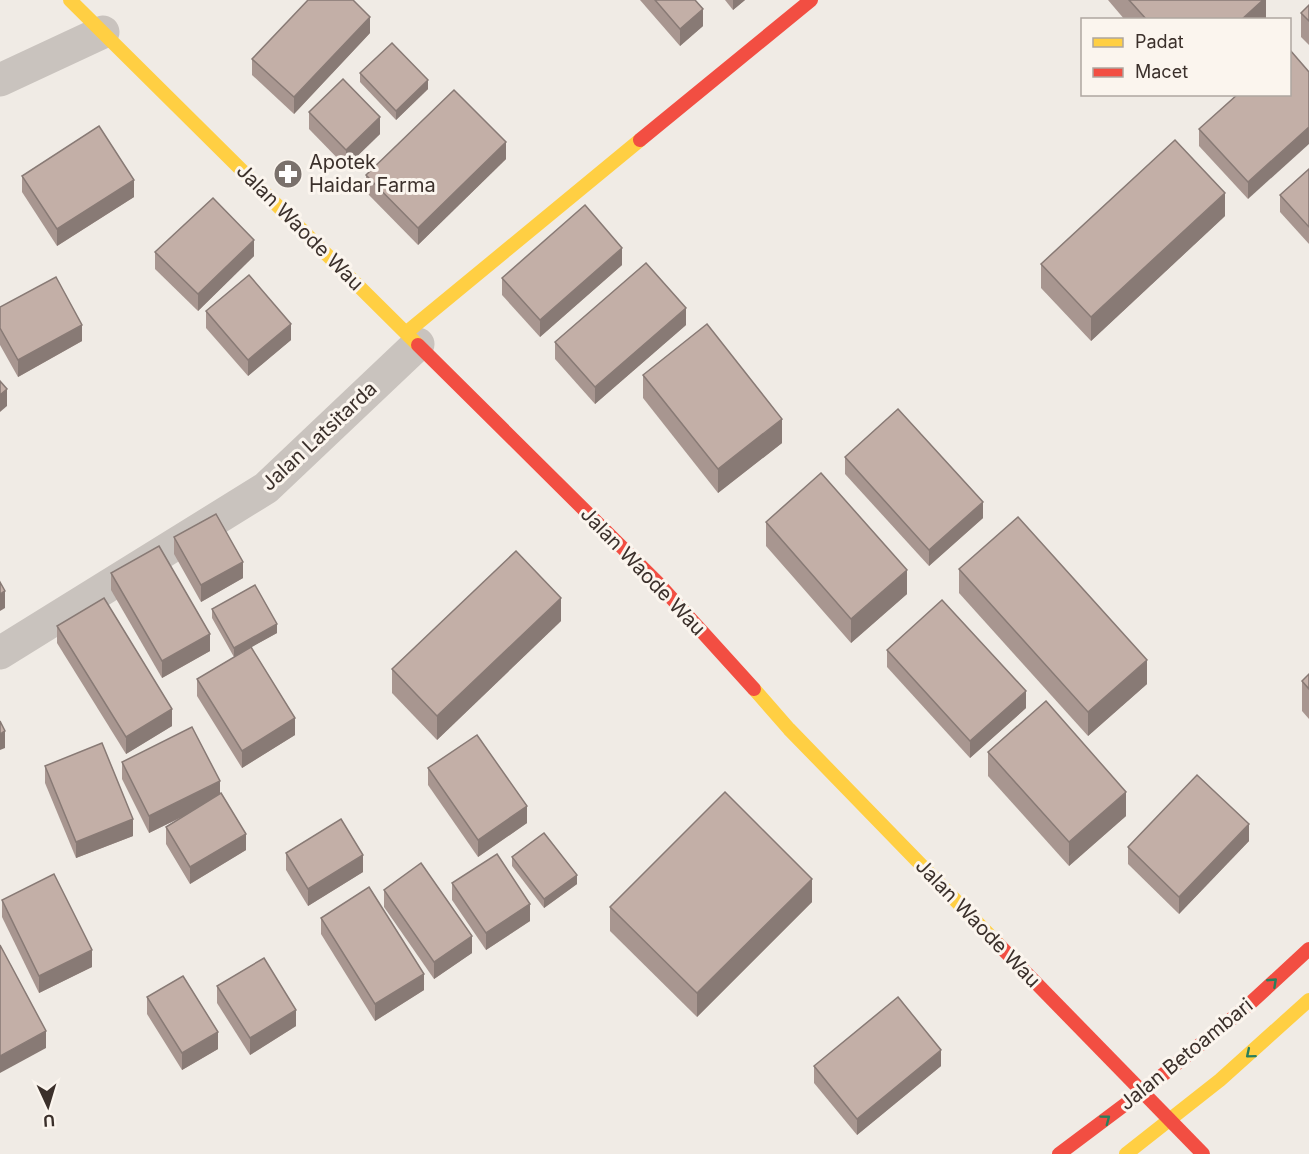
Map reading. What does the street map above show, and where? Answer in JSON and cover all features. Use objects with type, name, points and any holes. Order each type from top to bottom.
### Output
[{"type":"street","name":"Jalan Waode Wau","points":[[70,0],[657,582],[789,729],[1203,1154]]},
{"type":"street","points":[[413,338],[811,0]]},
{"type":"street","points":[[0,80],[103,33]]},
{"type":"street","name":"Jalan Latsitarda","points":[[0,653],[266,488],[413,338]]},
{"type":"street","name":"Jalan Betoambari","points":[[1059,1154],[1143,1091],[1245,1008],[1309,949]]},
{"type":"street","name":"Jalan Betoambari","points":[[1126,1154],[1171,1121],[1309,1000]]},
{"type":"building","points":[[308,0],[353,0],[370,17],[294,97],[252,59]]},
{"type":"building","points":[[655,0],[695,0],[703,9],[680,29]]},
{"type":"building","points":[[1129,0],[1263,0],[1243,18],[1145,18]]},
{"type":"building","points":[[1309,5],[1309,21],[1301,13]]},
{"type":"building","points":[[392,43],[428,80],[396,111],[360,73]]},
{"type":"building","points":[[1291,51],[1309,72],[1309,127],[1248,182],[1199,129],[1236,96],[1291,96]]},
{"type":"building","points":[[343,79],[380,117],[346,150],[309,112]]},
{"type":"building","points":[[454,90],[506,142],[418,228],[366,175]]},
{"type":"building","points":[[99,126],[134,180],[57,229],[22,176]]},
{"type":"building","points":[[1175,140],[1225,193],[1091,317],[1041,264]]},
{"type":"building","points":[[1309,169],[1309,227],[1280,195]]},
{"type":"building","points":[[213,198],[254,240],[198,294],[155,252]]},
{"type":"building","points":[[585,205],[622,248],[540,320],[502,278]]},
{"type":"building","points":[[646,263],[686,308],[595,387],[555,342]]},
{"type":"building","points":[[249,275],[291,324],[248,360],[206,311]]},
{"type":"building","points":[[56,277],[82,325],[18,360],[0,328],[0,307]]},
{"type":"building","points":[[707,324],[782,419],[718,469],[643,375]]},
{"type":"building","points":[[0,381],[7,389],[0,395]]},
{"type":"building","points":[[898,409],[983,502],[929,550],[845,457]]},
{"type":"building","points":[[821,473],[907,570],[851,619],[766,522]]},
{"type":"building","points":[[216,514],[243,562],[201,585],[174,537]]},
{"type":"building","points":[[1018,517],[1147,660],[1088,712],[959,569]]},
{"type":"building","points":[[159,546],[210,634],[162,661],[111,573]]},
{"type":"building","points":[[516,551],[561,598],[437,716],[392,669]]},
{"type":"building","points":[[0,582],[5,591],[0,594]]},
{"type":"building","points":[[255,585],[277,624],[234,648],[212,609]]},
{"type":"building","points":[[104,598],[172,709],[126,737],[57,626]]},
{"type":"building","points":[[942,600],[1026,691],[970,741],[887,650]]},
{"type":"building","points":[[251,647],[295,718],[242,751],[197,679]]},
{"type":"building","points":[[1309,674],[1309,689],[1302,681]]},
{"type":"building","points":[[1046,701],[1126,792],[1069,842],[988,752]]},
{"type":"building","points":[[0,721],[5,731],[0,734]]},
{"type":"building","points":[[192,727],[220,781],[149,816],[122,762]]},
{"type":"building","points":[[477,735],[527,806],[478,840],[428,768]]},
{"type":"building","points":[[102,743],[133,819],[76,842],[45,766]]},
{"type":"building","points":[[1197,775],[1249,824],[1179,897],[1128,847]]},
{"type":"building","points":[[725,792],[812,879],[697,993],[610,907]]},
{"type":"building","points":[[221,793],[246,834],[190,867],[166,827]]},
{"type":"building","points":[[341,819],[363,855],[308,889],[286,853]]},
{"type":"building","points":[[544,833],[577,875],[544,899],[512,857]]},
{"type":"building","points":[[497,854],[530,904],[486,933],[452,883]]},
{"type":"building","points":[[421,863],[472,936],[434,962],[384,890]]},
{"type":"building","points":[[54,874],[92,950],[39,976],[2,900]]},
{"type":"building","points":[[369,887],[424,974],[375,1004],[321,918]]},
{"type":"building","points":[[0,945],[46,1031],[0,1056]]},
{"type":"building","points":[[264,958],[296,1010],[250,1038],[217,986]]},
{"type":"building","points":[[183,976],[218,1032],[182,1053],[147,997]]},
{"type":"building","points":[[898,997],[941,1050],[857,1119],[814,1066]]},
{"type":"traffic: slow","points":[[70,0],[418,345]]},
{"type":"traffic: slow","points":[[407,332],[640,140]]},
{"type":"traffic: slow","points":[[754,689],[789,729],[998,944]]},
{"type":"traffic: slow","points":[[1126,1154],[1220,1080],[1309,1000]]},
{"type":"traffic: jam","points":[[640,140],[811,0]]},
{"type":"traffic: jam","points":[[418,345],[657,582],[754,689]]},
{"type":"traffic: jam","points":[[998,944],[1203,1154]]},
{"type":"traffic: jam","points":[[1059,1154],[1143,1091],[1245,1008],[1309,949]]},
{"type":"place","name":"Apotek Haidar Farma","points":[[288,174]]}]
